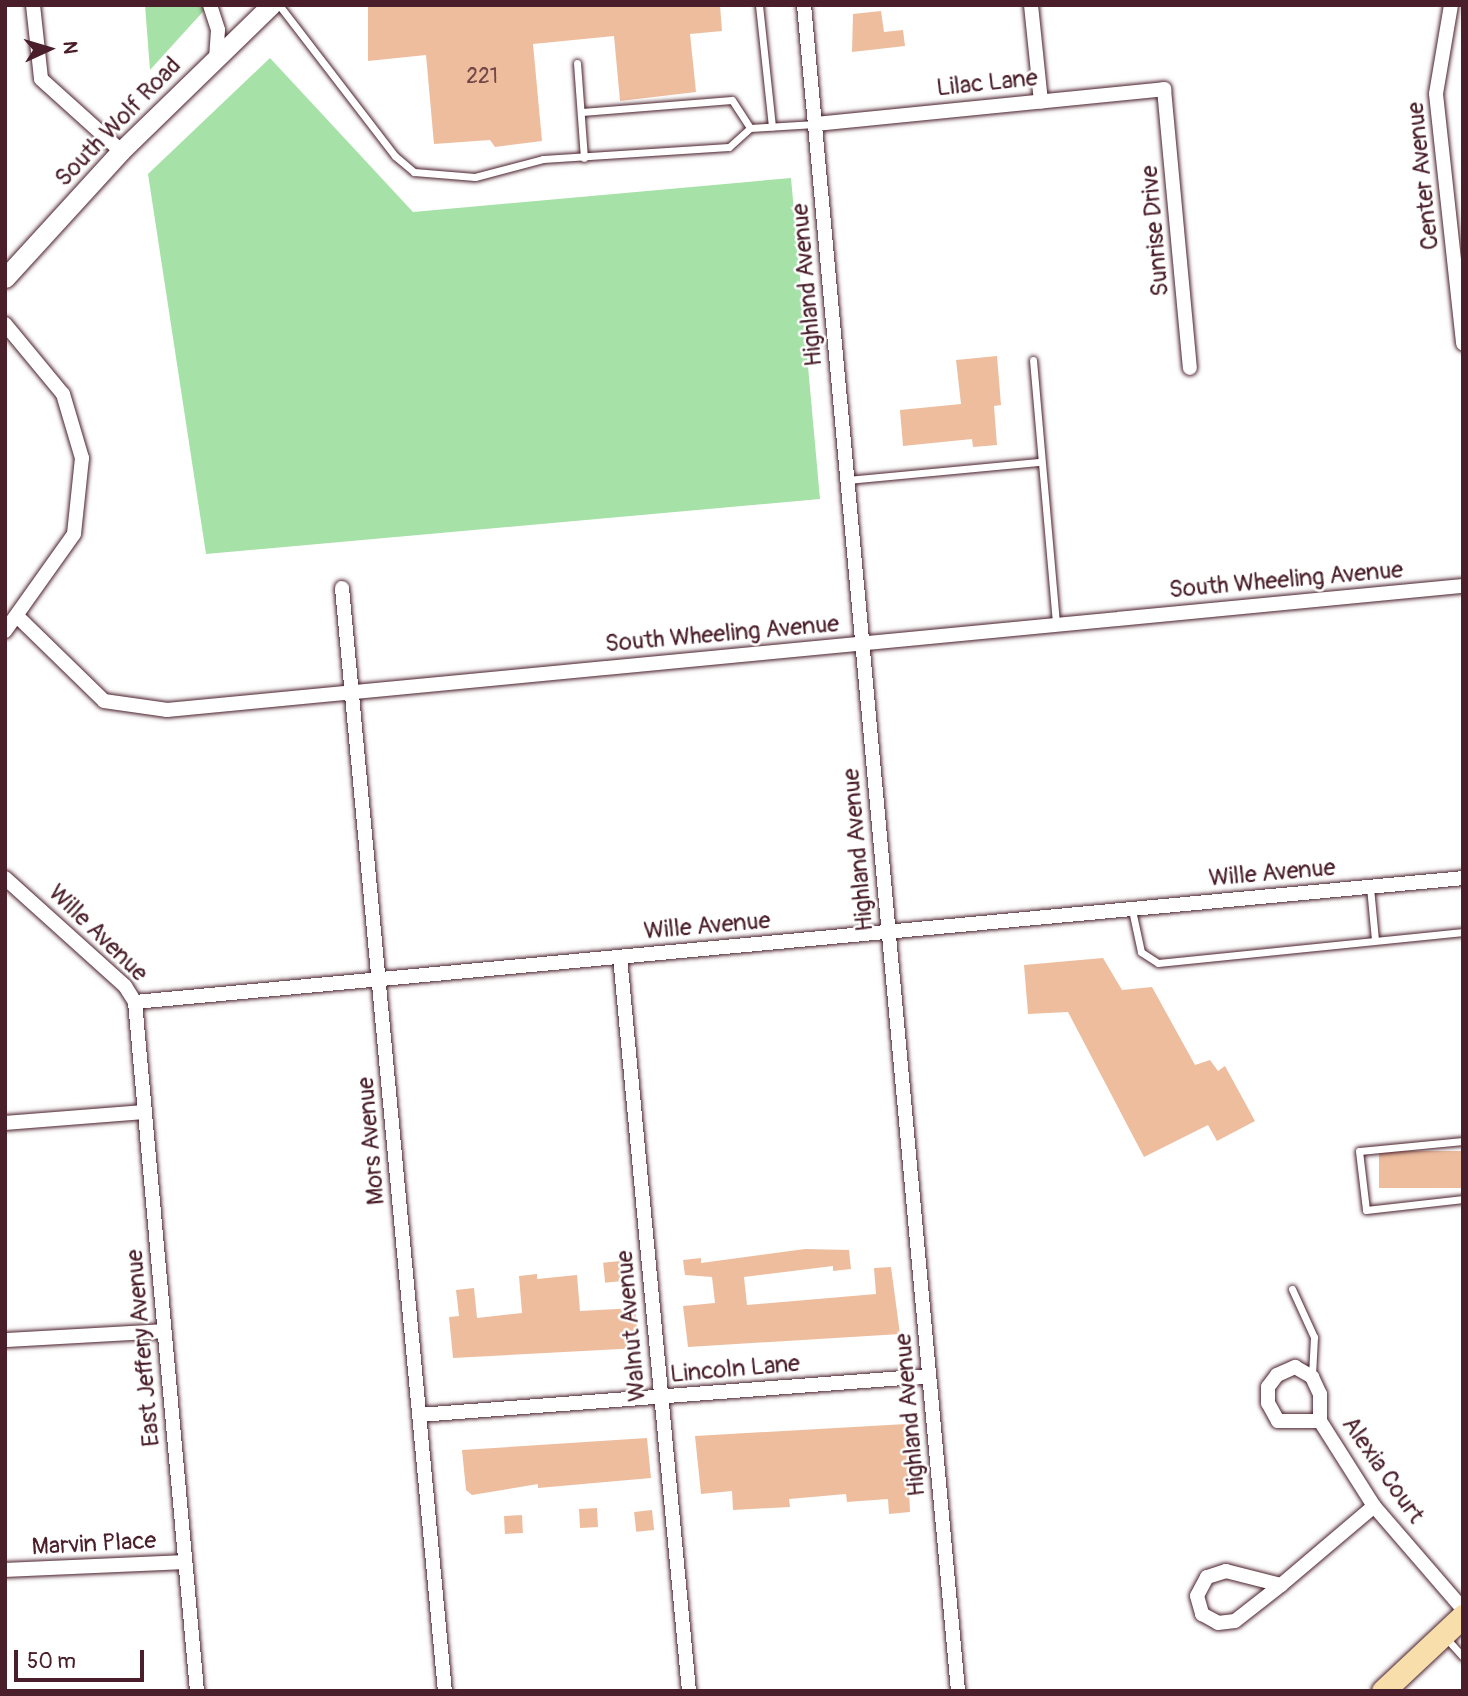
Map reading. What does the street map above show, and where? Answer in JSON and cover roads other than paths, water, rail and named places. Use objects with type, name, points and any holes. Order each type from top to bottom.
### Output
[{"type":"main road","name":"South Wolf Road","points":[[5,278],[121,151],[271,5]]},
{"type":"main road","points":[[1383,1691],[1463,1616]]},
{"type":"street","points":[[33,5],[41,79],[121,151]]},
{"type":"street","points":[[210,5],[218,30],[216,56]]},
{"type":"street","name":"Highland Avenue","points":[[804,5],[958,1691]]},
{"type":"street","points":[[1031,5],[1041,101]]},
{"type":"street","name":"Center Avenue","points":[[1451,5],[1437,94],[1463,344]]},
{"type":"street","name":"Lilac Lane","points":[[815,124],[1164,89]]},
{"type":"street","name":"Sunrise Drive","points":[[1164,89],[1190,368]]},
{"type":"street","points":[[5,324],[63,394],[82,458],[74,534],[18,617],[5,631]]},
{"type":"street","name":"South Wheeling Avenue","points":[[18,617],[104,701],[167,709],[1463,586]]},
{"type":"street","name":"Mors Avenue","points":[[342,588],[445,1691]]},
{"type":"street","name":"Wille Avenue","points":[[5,878],[125,986],[135,1002],[1463,878]]},
{"type":"street","name":"Walnut Avenue","points":[[620,957],[660,1399],[690,1691]]},
{"type":"street","name":"East Jeffery Avenue","points":[[135,1002],[197,1691]]},
{"type":"street","points":[[5,1123],[144,1112]]},
{"type":"street","points":[[5,1340],[164,1331]]},
{"type":"street","points":[[1295,1367],[1312,1377],[1320,1394],[1320,1421],[1278,1421],[1268,1403],[1268,1387],[1277,1375],[1295,1367]]},
{"type":"street","name":"Lincoln Lane","points":[[419,1415],[660,1399],[929,1376]]},
{"type":"street","name":"Alexia Court","points":[[1320,1421],[1374,1506],[1463,1609]]},
{"type":"street","points":[[1280,1585],[1226,1571],[1207,1577],[1198,1597],[1202,1614],[1218,1623],[1235,1621],[1280,1585],[1374,1506]]},
{"type":"street","name":"Marvin Place","points":[[5,1570],[185,1562]]},
{"type":"lane","points":[[279,5],[395,156],[414,172],[475,177],[543,159],[729,148],[750,128],[815,124]]},
{"type":"lane","points":[[759,5],[772,126]]},
{"type":"lane","points":[[577,63],[584,158]]},
{"type":"lane","points":[[582,112],[732,100],[750,128]]},
{"type":"lane","points":[[1033,360],[1056,625]]},
{"type":"lane","points":[[847,480],[1040,462]]},
{"type":"lane","points":[[1370,887],[1375,940]]},
{"type":"lane","points":[[1132,909],[1141,951],[1158,963],[1463,932]]},
{"type":"lane","points":[[1463,1141],[1359,1151],[1366,1210],[1463,1199]]},
{"type":"lane","points":[[1293,1289],[1314,1337],[1312,1377]]},
{"type":"lane","points":[[1443,1634],[1463,1657]]}]
